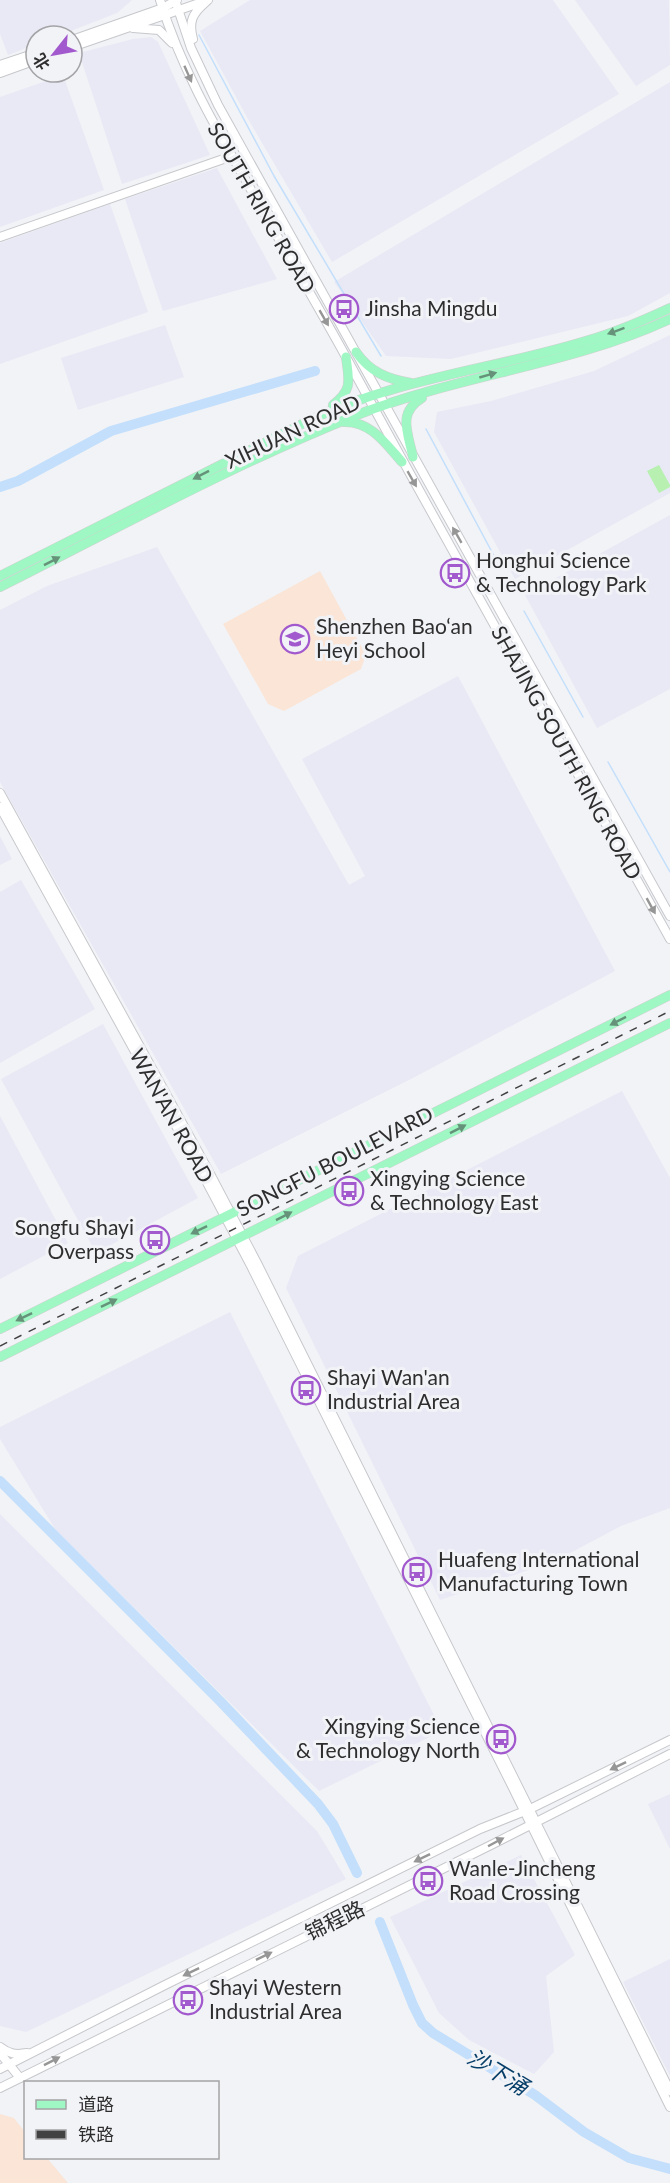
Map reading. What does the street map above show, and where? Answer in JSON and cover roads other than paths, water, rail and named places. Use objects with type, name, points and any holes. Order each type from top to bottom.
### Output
[{"type":"main road","points":[[84,36],[176,3],[208,0]]},
{"type":"main road","points":[[199,66],[190,24],[194,13],[208,0]]},
{"type":"main road","name":"SOUTH RING ROAD","points":[[176,3],[199,66],[218,105],[385,406]]},
{"type":"main road","points":[[84,43],[127,28],[163,7]]},
{"type":"main road","name":"SOUTH RING ROAD","points":[[163,7],[179,53],[206,111],[374,410]]},
{"type":"main road","points":[[127,28],[159,30],[168,37],[179,53]]},
{"type":"main road","points":[[0,66],[24,57]]},
{"type":"main road","points":[[0,73],[24,64]]},
{"type":"main road","points":[[0,237],[232,156]]},
{"type":"main road","name":"XIHUAN ROAD","points":[[0,576],[324,413],[413,383],[588,341],[670,308]]},
{"type":"main road","name":"XIHUAN ROAD","points":[[0,587],[253,460],[341,422],[385,406],[494,373],[601,346],[670,319]]},
{"type":"main road","points":[[356,352],[364,362],[390,380],[413,383]]},
{"type":"main road","points":[[324,413],[347,392],[349,381],[346,357]]},
{"type":"main road","points":[[413,458],[406,423],[407,413],[412,405],[432,392]]},
{"type":"main road","name":"SHAJING SOUTH RING ROAD","points":[[385,406],[670,916]]},
{"type":"main road","name":"SHAJING SOUTH RING ROAD","points":[[374,410],[670,939]]},
{"type":"main road","points":[[341,422],[356,423],[371,429],[402,462]]},
{"type":"main road","name":"WAN'AN ROAD","points":[[0,793],[229,1216],[670,2091]]},
{"type":"main road","name":"WAN'AN ROAD","points":[[0,807],[229,1216]]},
{"type":"main road","points":[[655,1002],[670,986]]},
{"type":"main road","name":"SONGFU BOULEVARD","points":[[0,1329],[670,995]]},
{"type":"main road","name":"SONGFU BOULEVARD","points":[[0,1357],[668,1024]]},
{"type":"main road","name":"锦程路","points":[[0,2069],[480,1829],[527,1811],[670,1740]]},
{"type":"main road","name":"锦程路","points":[[0,2088],[670,1754]]},
{"type":"main road","name":"WAN'AN ROAD","points":[[533,1822],[670,2107]]},
{"type":"main road","points":[[0,2048],[17,2055],[30,2053]]},
{"type":"main road","points":[[0,2053],[20,2078]]},
{"type":"main road","points":[[0,2069],[11,2082]]},
{"type":"waterway","points":[[199,35],[274,176],[381,356]]},
{"type":"waterway","points":[[0,487],[18,481],[111,431],[315,371]]},
{"type":"waterway","points":[[426,429],[500,567]]},
{"type":"waterway","points":[[524,611],[583,717]]},
{"type":"waterway","points":[[608,762],[670,872]]},
{"type":"waterway","points":[[0,1481],[220,1701],[318,1804],[333,1824],[357,1873]]},
{"type":"waterway","name":"沙下涌","points":[[380,1922],[413,2005],[422,2023],[433,2033],[535,2095],[584,2132],[629,2158],[670,2169]]},
{"type":"railway","points":[[0,1346],[670,1011]]},
{"type":"place","name":"Jinsha Mingdu","points":[[344,309]]},
{"type":"place","name":"Honghui Science & Technology Park","points":[[455,573]]},
{"type":"place","name":"Shenzhen Bao‘an Heyi School","points":[[295,639]]},
{"type":"place","name":"Xingying Science & Technology East","points":[[349,1191]]},
{"type":"place","name":"Songfu Shayi Overpass","points":[[155,1240]]},
{"type":"place","name":"Shayi Wan'an Industrial Area","points":[[306,1390]]},
{"type":"place","name":"Huafeng International Manufacturing Town","points":[[417,1572]]},
{"type":"place","name":"Xingying Science & Technology North","points":[[501,1739]]},
{"type":"place","name":"Wanle-Jincheng Road Crossing","points":[[428,1881]]},
{"type":"place","name":"Shayi Western Industrial Area","points":[[188,2000]]}]
